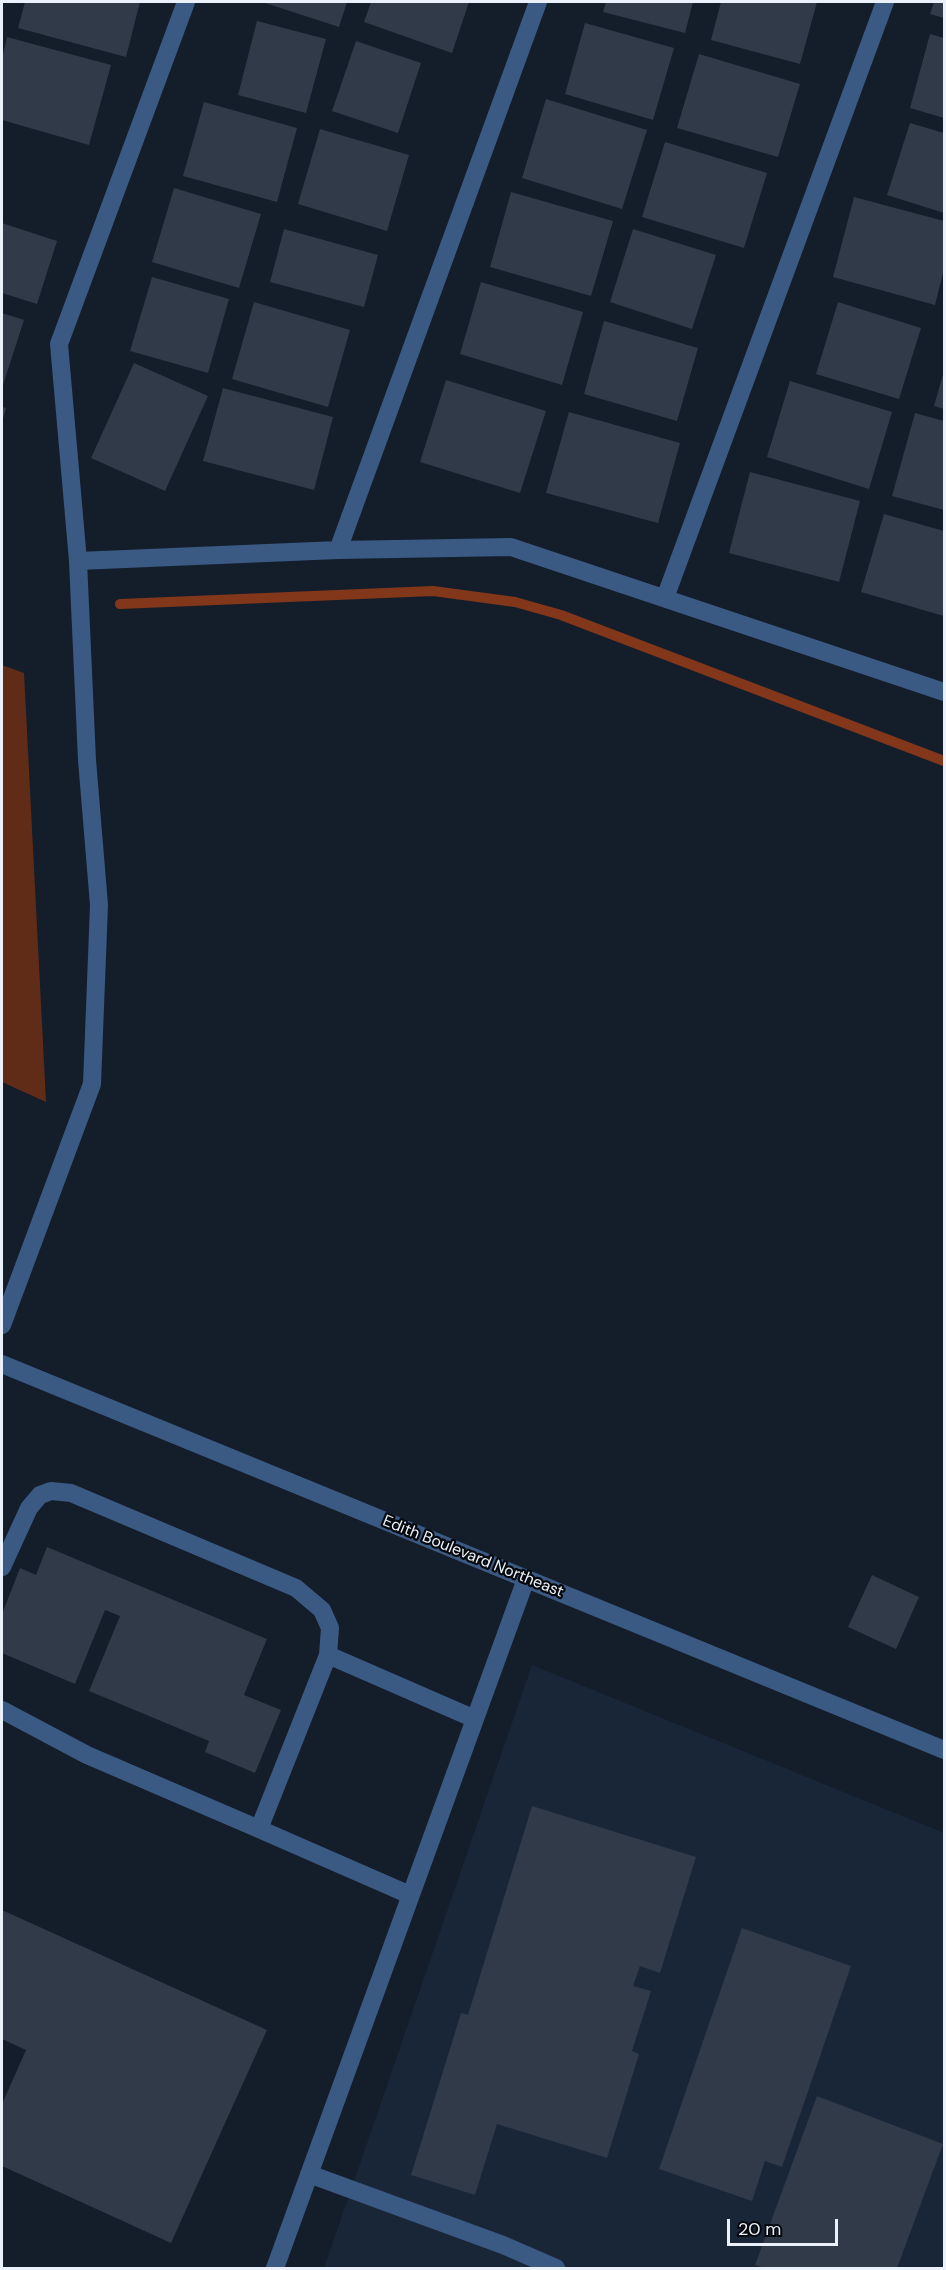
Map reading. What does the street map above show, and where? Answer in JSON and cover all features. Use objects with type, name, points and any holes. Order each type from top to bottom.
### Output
[{"type":"street","points":[[2,1324],[92,1084],[99,905],[87,760],[78,561],[59,344],[186,2]]},
{"type":"street","points":[[338,550],[538,2]]},
{"type":"street","points":[[665,598],[885,2]]},
{"type":"street","points":[[78,561],[338,550],[511,547],[945,692]]},
{"type":"street","name":"Edith Boulevard Northeast","points":[[2,1364],[945,1750]]},
{"type":"street","points":[[2,1567],[29,1508],[40,1495],[51,1491],[71,1493],[297,1588],[322,1611],[330,1628],[327,1655],[259,1829]]},
{"type":"street","points":[[275,2268],[525,1579]]},
{"type":"street","points":[[327,1655],[475,1719]]},
{"type":"street","points":[[2,1710],[87,1755],[410,1895]]},
{"type":"street","points":[[309,2174],[503,2245],[556,2268]]},
{"type":"shaded area","points":[[2,665],[24,673],[46,1102],[2,1082]]},
{"type":"shaded area","points":[[532,1665],[944,1833],[944,2268],[324,2268]]},
{"type":"building","points":[[25,2],[140,2],[126,57],[18,28]]},
{"type":"building","points":[[262,2],[347,2],[339,27]]},
{"type":"building","points":[[371,2],[469,2],[452,53],[364,22]]},
{"type":"building","points":[[606,2],[693,2],[685,33],[603,12]]},
{"type":"building","points":[[721,2],[817,2],[800,64],[711,40]]},
{"type":"building","points":[[934,2],[944,2],[944,18],[930,14]]},
{"type":"building","points":[[257,21],[326,39],[306,113],[238,95]]},
{"type":"building","points":[[585,23],[674,48],[653,120],[565,94]]},
{"type":"building","points":[[930,34],[944,38],[944,118],[910,108]]},
{"type":"building","points":[[7,37],[111,65],[89,145],[2,120],[2,59]]},
{"type":"building","points":[[356,41],[421,63],[398,133],[332,111]]},
{"type":"building","points":[[699,54],[800,84],[778,157],[677,128]]},
{"type":"building","points":[[546,99],[647,130],[622,209],[522,178]]},
{"type":"building","points":[[204,102],[297,128],[277,202],[183,176]]},
{"type":"building","points":[[910,123],[944,133],[944,213],[887,195]]},
{"type":"building","points":[[320,129],[409,155],[387,231],[298,204]]},
{"type":"building","points":[[665,142],[767,173],[744,248],[642,217]]},
{"type":"building","points":[[174,188],[261,214],[239,288],[152,262]]},
{"type":"building","points":[[511,192],[613,221],[591,296],[490,267]]},
{"type":"building","points":[[854,197],[944,221],[944,269],[935,305],[833,277]]},
{"type":"building","points":[[2,223],[57,241],[37,304],[2,293]]},
{"type":"building","points":[[284,229],[378,255],[364,307],[270,282]]},
{"type":"building","points":[[633,229],[716,255],[692,329],[610,302]]},
{"type":"building","points":[[152,277],[229,299],[208,373],[130,351]]},
{"type":"building","points":[[481,282],[583,312],[562,385],[460,354]]},
{"type":"building","points":[[254,302],[350,330],[328,407],[232,379]]},
{"type":"building","points":[[838,302],[921,328],[899,399],[816,374]]},
{"type":"building","points":[[2,313],[24,320],[2,388]]},
{"type":"building","points":[[604,321],[698,348],[677,421],[584,394]]},
{"type":"building","points":[[134,363],[208,396],[165,491],[91,458]]},
{"type":"building","points":[[944,371],[944,409],[934,406]]},
{"type":"building","points":[[446,380],[546,411],[520,493],[420,462]]},
{"type":"building","points":[[790,381],[892,412],[869,489],[767,457]]},
{"type":"building","points":[[223,388],[333,417],[314,490],[203,461]]},
{"type":"building","points":[[2,407],[6,408],[2,422]]},
{"type":"building","points":[[569,412],[680,443],[658,523],[546,493]]},
{"type":"building","points":[[915,413],[944,421],[944,510],[892,496]]},
{"type":"building","points":[[750,472],[860,501],[839,582],[729,553]]},
{"type":"building","points":[[884,514],[944,531],[944,616],[861,592]]},
{"type":"building","points":[[47,1547],[267,1639],[244,1695],[281,1710],[255,1773],[205,1752],[209,1741],[89,1691],[120,1616],[105,1610],[75,1684],[2,1653],[2,1614],[20,1568],[36,1575]]},
{"type":"building","points":[[872,1575],[919,1597],[896,1649],[848,1627]]},
{"type":"building","points":[[532,1806],[696,1857],[660,1973],[640,1966],[633,1986],[651,1991],[632,2051],[639,2054],[607,2158],[497,2124],[475,2195],[411,2175],[461,2013],[468,2015]]},
{"type":"building","points":[[2,1910],[267,2030],[171,2243],[2,2166],[2,2104],[26,2050],[2,2039]]},
{"type":"building","points":[[742,1928],[851,1966],[782,2167],[765,2161],[752,2201],[659,2169]]},
{"type":"building","points":[[817,2096],[943,2144],[897,2268],[765,2268],[755,2265]]},
{"type":"waterway","points":[[120,604],[433,591],[515,602],[561,615],[944,761]]}]
